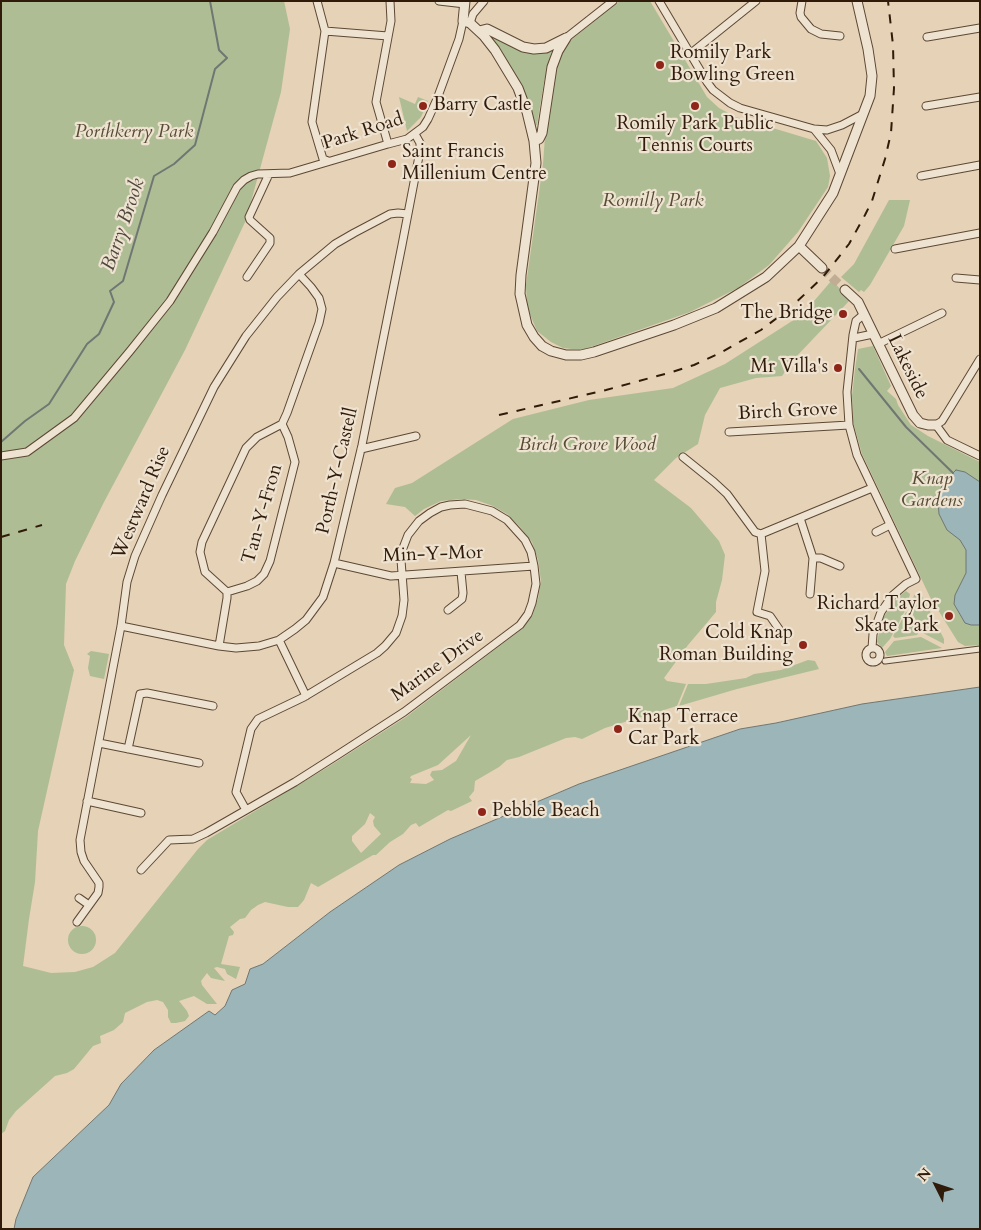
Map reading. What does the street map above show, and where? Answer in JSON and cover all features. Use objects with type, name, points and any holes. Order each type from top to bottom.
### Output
[{"type":"street","points":[[317,1],[325,31],[312,122],[323,159],[328,161]]},
{"type":"street","points":[[388,144],[376,102],[391,21],[390,1]]},
{"type":"street","points":[[439,1],[465,3]]},
{"type":"street","points":[[484,1],[467,22],[480,31],[495,50],[518,88],[527,112],[534,141],[536,163],[520,294],[527,325],[542,346],[551,351],[566,355],[581,355],[594,352],[674,326],[716,308],[766,277],[799,246],[833,193],[870,96],[872,76],[857,1]]},
{"type":"street","points":[[480,31],[487,29],[523,48],[546,48],[566,38],[613,1]]},
{"type":"street","points":[[659,1],[710,86],[730,104],[751,112],[814,129],[827,130],[842,125],[863,114]]},
{"type":"street","points":[[690,54],[756,1]]},
{"type":"street","points":[[802,1],[801,17],[811,29],[820,34],[840,36]]},
{"type":"street","name":"Park Road","points":[[2,456],[27,452],[74,418],[170,301],[213,232],[237,187],[244,180],[250,176],[290,172],[407,139],[415,134],[428,119],[467,22],[465,3]]},
{"type":"street","points":[[927,37],[980,28]]},
{"type":"street","points":[[325,31],[388,36]]},
{"type":"street","points":[[534,141],[539,139],[542,133],[552,67],[558,51],[566,38]]},
{"type":"street","points":[[926,106],[980,97]]},
{"type":"street","points":[[814,129],[831,150],[841,175]]},
{"type":"street","name":"Porth-Y-Castell","points":[[121,626],[219,646],[250,648],[279,640],[306,620],[323,597],[334,563],[361,448],[408,214],[420,152],[420,143],[415,134]]},
{"type":"street","points":[[921,176],[980,165]]},
{"type":"street","points":[[247,277],[270,243],[270,238],[250,220],[269,174]]},
{"type":"street","name":"Westward Rise","points":[[77,922],[98,893],[99,883],[84,861],[80,840],[121,626],[127,582],[135,556],[169,478],[214,387],[246,336],[277,297],[299,274],[335,244],[390,214],[408,214]]},
{"type":"street","points":[[895,249],[980,233]]},
{"type":"street","points":[[799,246],[822,268]]},
{"type":"street","points":[[219,646],[227,598],[222,586],[212,580],[205,572],[200,552],[202,542],[246,448],[257,437],[282,424],[287,413],[322,309],[319,298],[299,274]]},
{"type":"street","points":[[956,278],[980,280]]},
{"type":"street","name":"Lakeside","points":[[845,290],[858,302],[913,415],[920,423],[936,425],[947,440],[980,456]]},
{"type":"street","points":[[878,344],[942,312]]},
{"type":"street","points":[[863,315],[856,321],[853,335],[848,392],[849,425],[857,454],[916,579],[899,590],[886,604],[875,624],[872,648]]},
{"type":"street","points":[[854,338],[873,334]]},
{"type":"street","points":[[936,425],[942,421],[980,359]]},
{"type":"street","name":"Tan-Y-Fron","points":[[226,592],[257,581],[264,574],[270,561],[295,462],[282,424]]},
{"type":"street","name":"Birch Grove","points":[[729,432],[849,425]]},
{"type":"street","points":[[361,448],[416,436]]},
{"type":"street","points":[[683,457],[727,494],[755,532],[760,534],[872,488]]},
{"type":"street","name":"Marine Drive","points":[[141,870],[170,840],[193,839],[206,833],[295,782],[404,712],[520,625],[528,614],[532,603],[536,584],[534,566],[531,552],[525,540],[507,520],[492,511],[465,504],[450,505],[436,510],[418,521],[402,548],[404,600],[402,616],[396,633],[386,646],[377,653],[306,696],[258,720],[251,729],[236,792],[246,810]]},
{"type":"street","points":[[800,518],[813,558],[810,594]]},
{"type":"street","points":[[876,532],[890,525]]},
{"type":"street","points":[[760,534],[765,571],[757,612],[770,616],[779,630]]},
{"type":"street","points":[[813,558],[821,558],[840,566]]},
{"type":"street","name":"Min-Y-Mor","points":[[334,563],[376,574],[403,576],[534,566]]},
{"type":"street","points":[[448,610],[462,599],[461,572]]},
{"type":"street","points":[[279,640],[306,696]]},
{"type":"street","points":[[885,661],[980,649]]},
{"type":"street","points":[[128,749],[140,694],[146,693],[213,706]]},
{"type":"street","points":[[98,743],[199,762]]},
{"type":"street","points":[[88,801],[141,813]]},
{"type":"street","points":[[79,898],[89,905]]},
{"type":"green space","points":[[1,1],[284,1],[290,29],[281,92],[246,220],[185,350],[104,502],[75,561],[66,584],[64,645],[74,670],[38,831],[35,882],[23,966],[51,973],[75,972],[93,967],[115,953],[207,840],[328,767],[406,717],[522,629],[532,616],[538,599],[541,581],[538,560],[532,542],[519,526],[507,514],[493,506],[476,500],[441,501],[424,509],[415,516],[405,507],[386,504],[395,488],[412,483],[513,419],[589,400],[673,388],[725,364],[803,314],[832,280],[850,300],[794,359],[782,376],[756,378],[720,388],[705,415],[698,444],[676,458],[654,480],[691,508],[719,541],[725,555],[722,580],[716,602],[716,612],[688,645],[664,678],[667,681],[686,684],[677,706],[605,728],[582,739],[575,737],[566,738],[507,760],[475,781],[474,791],[469,797],[472,801],[451,811],[448,810],[419,827],[416,823],[411,825],[403,834],[390,842],[376,855],[318,887],[311,883],[304,900],[298,907],[265,902],[258,905],[245,918],[240,919],[230,927],[234,932],[233,935],[229,936],[221,964],[240,967],[236,979],[227,974],[225,969],[217,967],[214,968],[225,981],[211,978],[207,973],[201,981],[217,1004],[207,1004],[194,996],[179,1001],[189,1016],[185,1021],[176,1023],[171,1023],[168,1017],[168,1010],[163,1002],[157,1000],[147,1002],[125,1013],[123,1022],[114,1030],[100,1036],[101,1043],[93,1046],[74,1069],[55,1076],[16,1111],[9,1120],[5,1131],[1,1134]],"holes":[[[471,735],[456,761],[442,770],[432,771],[430,775],[434,780],[426,784],[410,783],[411,776],[438,765]],[[370,813],[375,817],[373,821],[374,826],[381,834],[361,853],[352,841],[352,836],[365,824]]]},
{"type":"green space","name":"Romilly Park","points":[[620,1],[650,1],[707,97],[719,108],[736,117],[816,141],[827,158],[830,176],[828,187],[798,232],[769,265],[738,288],[690,312],[585,349],[563,348],[551,342],[537,331],[527,307],[526,285],[555,65],[566,44]]},
{"type":"green space","points":[[490,36],[522,52],[541,53],[552,50],[544,82],[537,125],[535,125],[489,38]]},
{"type":"green space","points":[[399,97],[415,104],[418,97],[428,101],[421,117],[407,131]]},
{"type":"green space","points":[[889,200],[910,200],[904,226],[870,285],[864,292],[861,290],[859,292],[841,277],[854,264]]},
{"type":"green space","name":"Knap Gardens","points":[[873,346],[891,386],[887,391],[896,399],[911,425],[928,436],[980,462],[980,645],[965,646],[958,642],[930,597],[862,454],[853,422],[852,396],[858,349]]},
{"type":"green space","points":[[906,591],[910,594],[907,607],[890,639],[882,648],[877,642],[882,619],[897,598]]},
{"type":"green space","points":[[921,594],[944,639],[944,644],[923,633],[913,615],[911,608],[914,595]]},
{"type":"green space","points":[[906,612],[910,613],[919,632],[917,635],[895,638],[893,636]]},
{"type":"green space","points":[[921,637],[942,648],[887,656],[885,652],[894,641]]},
{"type":"green space","points":[[91,651],[109,654],[104,679],[90,676],[88,668],[90,656],[87,654]]},
{"type":"green space","points":[[808,660],[815,661],[819,669],[737,689],[679,706],[688,684],[706,684],[746,678],[754,674],[781,670]]},
{"type":"green space","points":[[82,926],[92,930],[96,940],[92,950],[82,954],[72,950],[68,940],[72,930]]},
{"type":"water","points":[[956,470],[965,472],[980,482],[980,625],[965,623],[954,604],[955,595],[966,573],[966,550],[960,540],[947,530],[939,514],[938,502],[941,488]]},
{"type":"water","points":[[980,687],[980,1229],[14,1229],[16,1219],[33,1177],[109,1105],[121,1084],[154,1050],[209,1011],[215,1015],[225,1006],[232,990],[245,984],[250,969],[263,964],[330,912],[399,865],[450,839],[579,784],[740,729],[862,704]]},
{"type":"waterway","name":"Barry Brook","points":[[1,442],[25,421],[49,404],[87,344],[99,334],[114,302],[110,291],[123,281],[154,176],[174,164],[195,145],[215,69],[227,58],[219,50],[210,1]]},
{"type":"waterway","points":[[859,369],[906,427],[953,473]]},
{"type":"tunnel","points":[[822,268],[845,290]]},
{"type":"railway","points":[[499,415],[606,390],[694,365],[761,330],[789,309],[823,277],[849,244],[865,215],[872,201],[885,159],[891,133],[894,88],[893,45],[888,1]]},
{"type":"railway","points":[[1,537],[42,525]]},
{"type":"place","name":"Romily Park Bowling Green","points":[[660,65]]},
{"type":"place","name":"Barry Castle","points":[[423,106]]},
{"type":"place","name":"Romily Park Public Tennis Courts","points":[[695,106]]},
{"type":"place","name":"Saint Francis Millenium Centre","points":[[392,164]]},
{"type":"place","name":"The Bridge","points":[[843,314]]},
{"type":"place","name":"Mr Villa's","points":[[838,368]]},
{"type":"place","name":"Richard Taylor Skate Park","points":[[949,616]]},
{"type":"place","name":"Cold Knap Roman Building","points":[[803,645]]},
{"type":"place","name":"Knap Terrace Car Park","points":[[618,729]]},
{"type":"place","name":"Pebble Beach","points":[[482,812]]},
{"type":"park label","name":"Porthkerry Park","points":[[134,133]]},
{"type":"park label","name":"Birch Grove Wood","points":[[587,446]]}]
